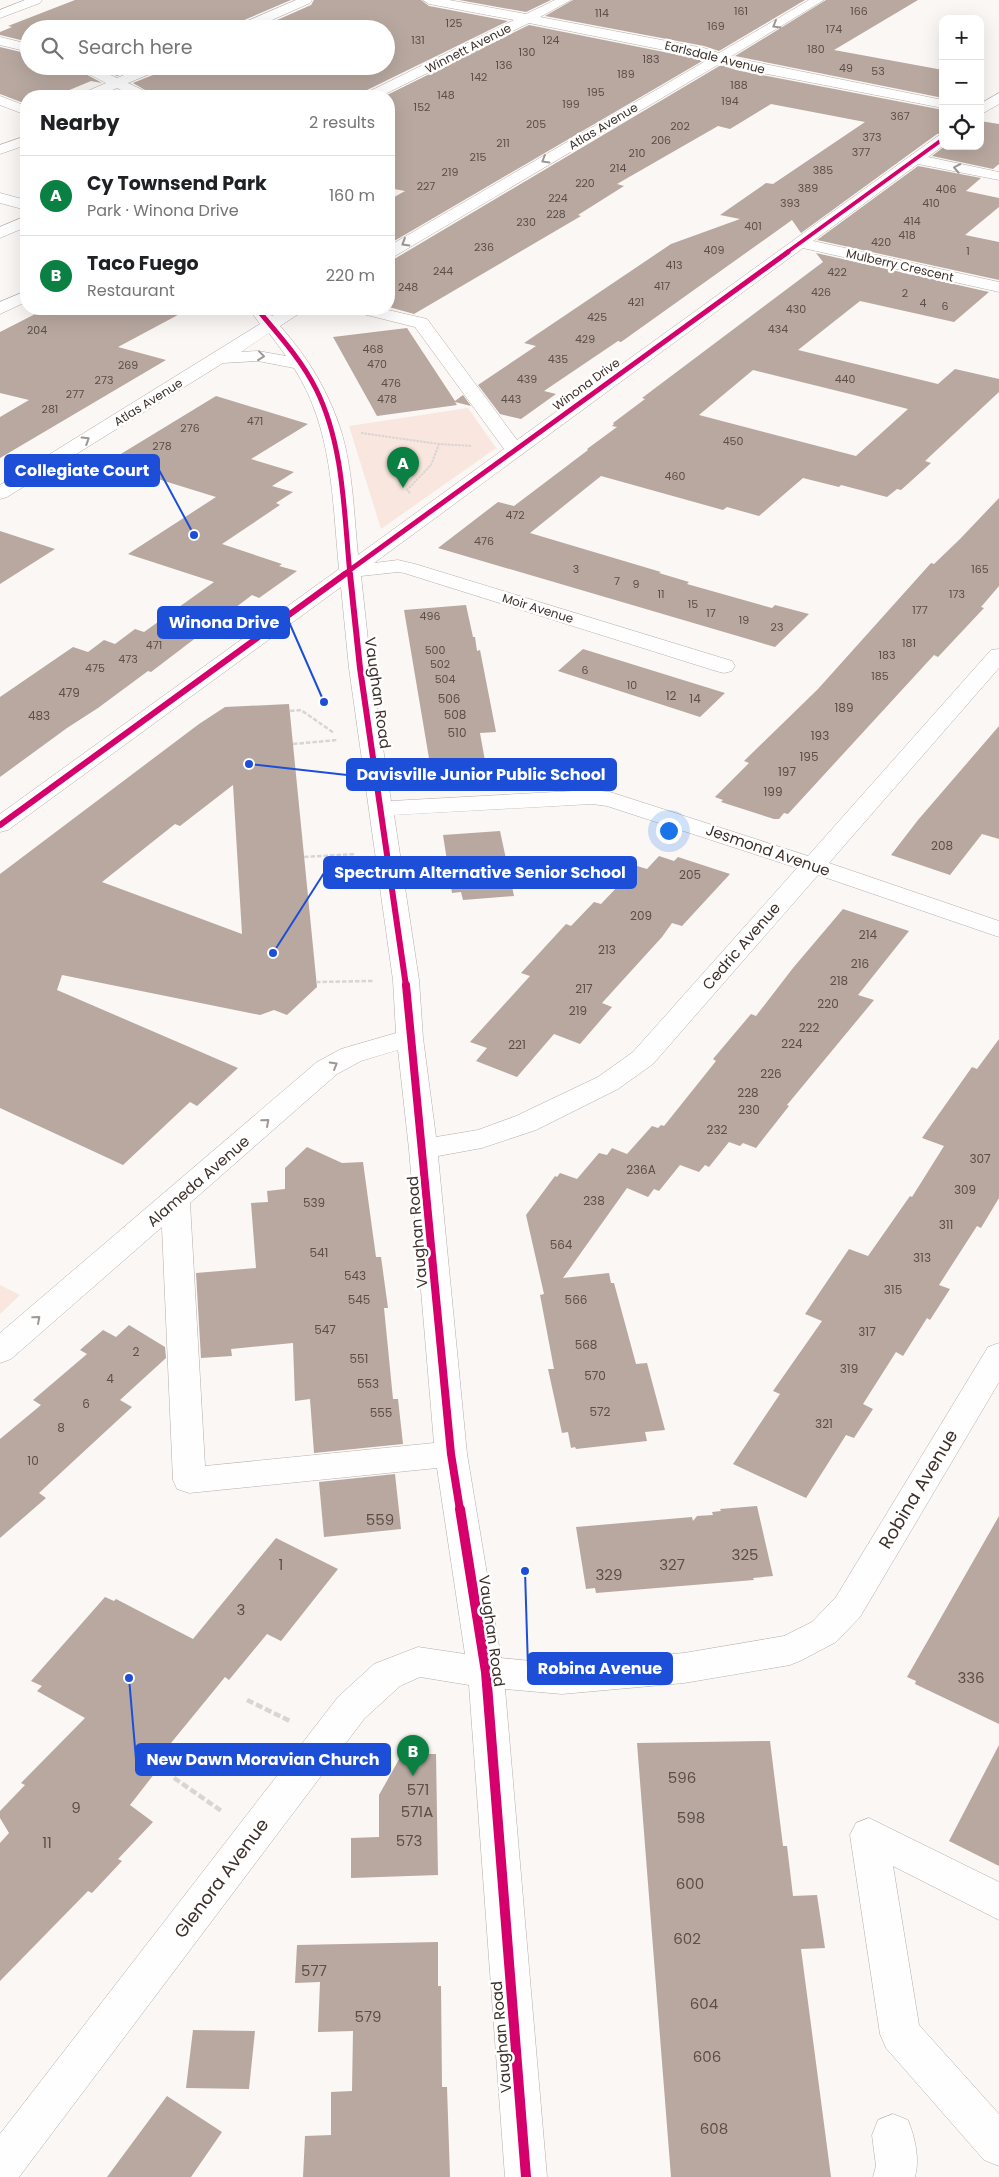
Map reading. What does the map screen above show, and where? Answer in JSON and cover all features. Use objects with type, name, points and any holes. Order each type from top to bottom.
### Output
[{"type":"street","points":[[0,14],[36,0]]},
{"type":"street","points":[[261,20],[306,0]]},
{"type":"street","name":"Earlsdale Avenue","points":[[429,0],[704,52],[736,64],[939,103]]},
{"type":"street","name":"Winnett Avenue","points":[[383,90],[565,0]]},
{"type":"street","name":"Atlas Avenue","points":[[395,248],[818,0]]},
{"type":"street","points":[[0,41],[20,46]]},
{"type":"street","points":[[100,75],[132,90]]},
{"type":"street","points":[[102,90],[136,75]]},
{"type":"street","points":[[984,108],[999,97]]},
{"type":"street","points":[[0,100],[20,108]]},
{"type":"street","points":[[0,150],[20,142]]},
{"type":"street","name":"Winona Drive","points":[[0,825],[939,142]]},
{"type":"street","points":[[915,159],[999,176]]},
{"type":"street","points":[[0,198],[20,203]]},
{"type":"street","points":[[0,233],[20,224]]},
{"type":"street","name":"Mulberry Crescent","points":[[801,243],[999,287]]},
{"type":"street","points":[[0,309],[20,299]]},
{"type":"street","name":"Vaughan Road","points":[[262,315],[300,364],[316,389],[333,435],[339,470],[360,668],[406,980],[451,1454],[486,1672],[526,2177]]},
{"type":"street","name":"Atlas Avenue","points":[[0,493],[221,358],[284,315]]},
{"type":"street","points":[[389,315],[421,323],[515,450]]},
{"type":"street","points":[[221,358],[258,356],[300,364]]},
{"type":"street","name":"Moir Avenue","points":[[349,572],[398,566],[408,568],[724,666]]},
{"type":"street","name":"Cedric Avenue","points":[[423,1149],[482,1139],[526,1124],[608,1083],[643,1058],[999,655]]},
{"type":"street","name":"Jesmond Avenue","points":[[382,809],[592,797],[610,799],[812,865],[999,930]]},
{"type":"street","name":"Alameda Avenue","points":[[0,1351],[175,1202],[327,1068],[351,1055],[410,1038]]},
{"type":"street","points":[[175,1202],[189,1480],[451,1454]]},
{"type":"street","name":"Robina Avenue","points":[[486,1672],[562,1679],[684,1668],[790,1650],[824,1632],[848,1608],[999,1355]]},
{"type":"street","name":"Glenora Avenue","points":[[0,2168],[351,1708],[387,1675],[418,1662],[486,1672]]},
{"type":"street","points":[[999,1902],[870,1835],[900,2034],[999,2145]]},
{"type":"street","points":[[893,2134],[897,2166],[894,2177]]},
{"type":"path","points":[[356,432],[439,444],[478,446]]},
{"type":"path","points":[[414,496],[407,490],[431,465],[439,444]]},
{"type":"path","points":[[290,711],[301,710],[334,733]]},
{"type":"path","points":[[293,744],[337,740]]},
{"type":"path","points":[[304,857],[386,852]]},
{"type":"path","points":[[316,982],[406,980]]},
{"type":"path","points":[[247,1700],[297,1725]]},
{"type":"path","points":[[174,1778],[228,1815]]},
{"type":"shaded area","points":[[468,408],[496,448],[381,529],[349,426]]},
{"type":"shaded area","points":[[0,1285],[20,1295],[0,1314]]},
{"type":"building","points":[[75,0],[291,0],[244,20],[23,20]]},
{"type":"building","points":[[314,0],[421,0],[429,6],[508,21],[367,90],[145,90],[133,83],[153,75],[395,75],[395,20],[277,20],[311,5]]},
{"type":"building","points":[[459,0],[551,0],[526,12]]},
{"type":"building","points":[[573,0],[805,0],[719,51],[704,46],[545,16]]},
{"type":"building","points":[[826,0],[918,0],[834,50],[939,69],[939,97],[735,56]]},
{"type":"building","points":[[20,21],[20,40],[0,35],[0,32],[12,27],[8,26]]},
{"type":"building","points":[[529,25],[704,60],[395,240],[395,197],[405,191],[395,189],[395,91]]},
{"type":"building","points":[[0,47],[20,52],[20,75],[87,75],[102,83],[91,81],[69,90],[20,90],[20,102],[0,94]]},
{"type":"building","points":[[721,65],[736,70],[939,109],[939,134],[801,233],[792,220],[621,342],[618,341],[544,391],[556,394],[521,419],[500,414],[478,385],[536,346],[524,343],[671,244],[740,219],[720,215],[766,183],[773,184],[865,122],[771,104],[730,129],[718,126],[617,184],[624,186],[578,215],[581,216],[414,314],[395,309],[395,258]]},
{"type":"building","points":[[984,122],[999,124],[999,164],[993,169],[932,156],[940,150],[984,150]]},
{"type":"building","points":[[918,166],[981,178],[966,191],[999,198],[999,207],[965,235],[999,242],[999,280],[817,240]]},
{"type":"building","points":[[816,253],[989,292],[954,322],[860,301],[798,350],[938,384],[955,369],[999,379],[999,392],[925,461],[931,463],[901,490],[897,489],[887,497],[841,485],[839,487],[803,478],[759,516],[727,507],[723,510],[601,476],[530,533],[661,572],[659,573],[689,582],[687,584],[772,608],[775,605],[809,614],[775,647],[438,548],[498,502],[514,506],[617,427],[612,426],[613,423],[645,399],[642,398],[823,262]],"holes":[[[753,370],[908,409],[856,456],[699,415]]]},
{"type":"building","points":[[33,315],[178,315],[118,347],[166,360],[0,458],[0,417],[29,400],[0,393],[0,332]]},
{"type":"building","points":[[407,328],[455,401],[463,395],[471,406],[455,402],[457,405],[377,416],[333,337]]},
{"type":"building","points":[[216,396],[308,424],[251,459],[294,472],[272,486],[293,492],[276,503],[280,505],[222,544],[282,564],[279,566],[297,571],[259,598],[252,595],[151,672],[148,671],[0,777],[0,697],[73,647],[88,652],[104,640],[115,644],[135,629],[144,632],[214,582],[128,554],[216,497],[106,463]]},
{"type":"building","points":[[999,498],[999,586],[981,607],[984,608],[938,657],[934,655],[788,814],[784,813],[779,819],[774,819],[721,802],[723,800],[715,797],[749,763],[744,761],[818,689],[931,563],[934,564]]},
{"type":"building","points":[[0,531],[55,549],[0,584]]},
{"type":"building","points":[[466,605],[477,651],[480,650],[496,732],[480,733],[487,772],[432,776],[404,610]]},
{"type":"building","points":[[583,649],[725,693],[700,717],[558,671]]},
{"type":"building","points":[[289,704],[317,987],[287,1015],[274,1010],[260,1015],[62,975],[57,990],[238,1068],[197,1106],[190,1102],[123,1165],[0,1108],[0,874],[199,724],[225,707]],"holes":[[[233,785],[242,934],[102,882],[175,824],[180,826]]]},
{"type":"building","points":[[999,726],[999,839],[982,834],[950,875],[891,855],[918,820]]},
{"type":"building","points":[[500,831],[514,896],[463,900],[461,892],[452,893],[443,835]]},
{"type":"building","points":[[659,856],[674,861],[678,857],[730,874],[682,926],[672,923],[662,937],[602,1003],[612,1007],[580,1044],[554,1034],[517,1077],[476,1061],[487,1048],[470,1042],[530,976],[521,973],[566,924],[571,926],[594,902],[601,904],[637,866],[647,869]]},
{"type":"building","points":[[843,909],[909,931],[858,995],[874,1000],[787,1105],[789,1106],[756,1148],[743,1143],[740,1146],[729,1142],[709,1167],[705,1165],[699,1172],[680,1165],[659,1191],[654,1189],[648,1197],[627,1188],[563,1278],[609,1273],[611,1283],[614,1283],[636,1364],[647,1363],[665,1430],[645,1432],[647,1441],[571,1448],[568,1432],[562,1433],[548,1369],[554,1369],[540,1295],[544,1294],[526,1215],[555,1176],[557,1177],[560,1173],[577,1179],[599,1153],[607,1155],[612,1148],[627,1154],[652,1126],[658,1128],[661,1125],[664,1126],[716,1061],[713,1059],[751,1014],[756,1016],[793,968]]},
{"type":"building","points":[[999,1039],[999,1198],[981,1228],[977,1226],[939,1285],[950,1289],[930,1320],[927,1318],[903,1356],[896,1352],[863,1404],[873,1409],[854,1438],[846,1435],[806,1498],[733,1464],[780,1394],[773,1391],[822,1321],[805,1314],[849,1249],[868,1256],[910,1196],[912,1197],[944,1146],[922,1138],[972,1067],[977,1069]]},
{"type":"building","points":[[307,1147],[342,1163],[363,1162],[376,1257],[381,1257],[388,1308],[384,1308],[393,1399],[398,1399],[403,1444],[314,1453],[310,1399],[295,1401],[293,1343],[231,1349],[232,1356],[201,1358],[196,1273],[256,1268],[251,1203],[268,1202],[267,1191],[285,1189],[285,1168]]},
{"type":"building","points":[[129,1325],[165,1347],[166,1358],[120,1400],[132,1407],[39,1493],[46,1498],[0,1538],[0,1439],[41,1405],[33,1400],[87,1354],[80,1350],[103,1330],[116,1337]]},
{"type":"building","points":[[395,1474],[401,1529],[324,1537],[319,1482]]},
{"type":"building","points":[[757,1506],[773,1576],[753,1578],[754,1580],[596,1593],[595,1588],[586,1589],[576,1527],[692,1517],[693,1521],[697,1516],[713,1515],[712,1512],[721,1511],[720,1509]]},
{"type":"building","points":[[999,1516],[999,1724],[915,1684],[916,1681],[907,1677]]},
{"type":"building","points":[[276,1538],[338,1569],[281,1641],[267,1634],[229,1680],[225,1677],[171,1743],[176,1746],[130,1805],[153,1822],[118,1859],[122,1861],[92,1893],[88,1891],[0,1981],[0,1843],[9,1833],[0,1818],[0,1811],[25,1785],[21,1783],[85,1718],[37,1691],[42,1686],[31,1681],[105,1597],[114,1601],[116,1599],[193,1639]]},
{"type":"building","points":[[770,1741],[783,1846],[787,1846],[793,1896],[817,1895],[825,1948],[801,1949],[831,2177],[671,2177],[637,1743]]},
{"type":"building","points":[[999,1745],[999,1866],[949,1841]]},
{"type":"building","points":[[402,1754],[436,1754],[438,1875],[351,1878],[351,1838],[379,1837],[379,1795]]},
{"type":"building","points":[[438,1942],[438,1986],[441,1986],[442,2087],[447,2087],[450,2177],[303,2177],[305,2136],[331,2135],[331,2092],[352,2091],[353,2031],[318,2032],[320,1982],[295,1983],[297,1945]]},
{"type":"building","points":[[193,2030],[255,2031],[249,2089],[186,2088]]},
{"type":"building","points":[[167,2096],[222,2132],[191,2177],[107,2177]]},
{"type":"cycle path","points":[[0,825],[939,142]]},
{"type":"cycle path","points":[[262,315],[287,344],[316,389],[333,435],[339,470],[360,668],[406,980],[451,1454],[486,1672],[526,2177]]},
{"type":"place","name":"Cy Townsend Park","points":[[403,488]]},
{"type":"place","name":"Collegiate Court","points":[[194,535]]},
{"type":"place","name":"Winona Drive","points":[[324,702]]},
{"type":"place","name":"Davisville Junior Public School","points":[[249,764]]},
{"type":"place","name":"Spectrum Alternative Senior School","points":[[273,953]]},
{"type":"place","name":"Robina Avenue","points":[[525,1571]]},
{"type":"place","name":"New Dawn Moravian Church","points":[[129,1678]]},
{"type":"place","name":"Taco Fuego","points":[[413,1776]]}]
